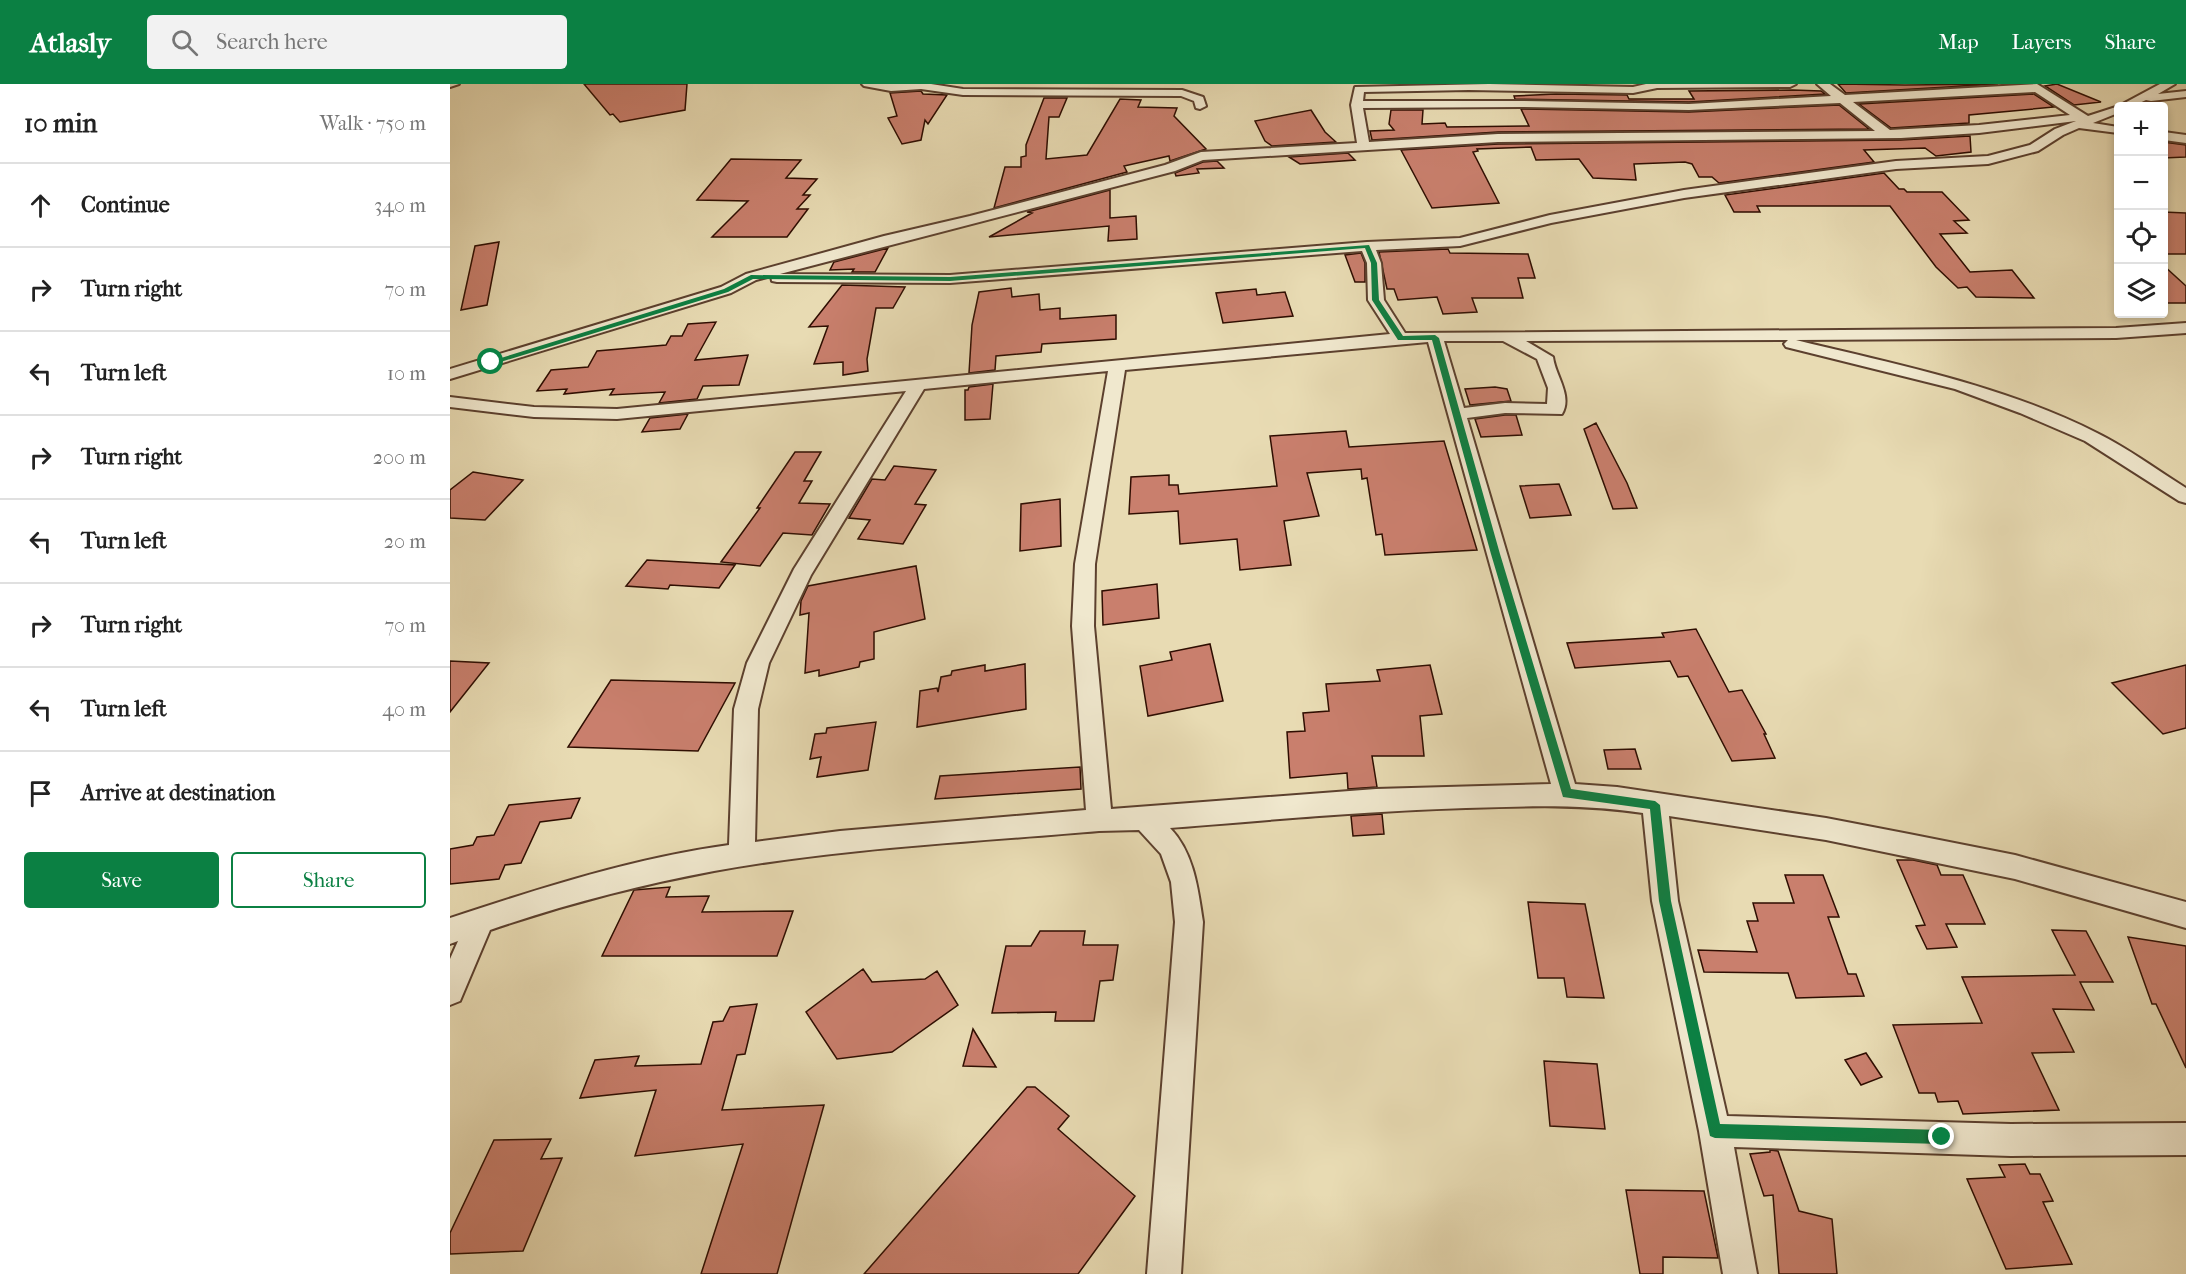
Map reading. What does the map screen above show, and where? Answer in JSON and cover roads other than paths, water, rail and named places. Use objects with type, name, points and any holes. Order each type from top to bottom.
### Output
[{"type":"street","points":[[868,84],[891,88],[921,86],[963,92],[1182,93],[1199,99],[1200,106]]},
{"type":"street","points":[[1363,145],[1357,105],[1359,87],[1633,90],[1658,85],[1790,84]]},
{"type":"street","points":[[1823,84],[1887,134]]},
{"type":"street","points":[[1887,84],[1901,98]]},
{"type":"street","points":[[2134,102],[2169,84]]},
{"type":"street","points":[[1357,105],[1533,104],[1689,107],[1901,98],[2032,86],[2082,121]]},
{"type":"street","points":[[2138,100],[2186,94]]},
{"type":"street","points":[[751,277],[950,279],[1367,246],[1460,242],[1550,219],[1684,194],[1896,165],[1988,160],[2034,148],[2082,121],[2114,110]]},
{"type":"street","points":[[450,374],[726,290],[751,277],[889,239],[972,220],[1170,168],[1201,156],[1498,138],[1887,134],[2082,121],[2114,129]]},
{"type":"street","points":[[2168,137],[2186,139]]},
{"type":"street","points":[[1367,246],[1374,263],[1376,300],[1401,338]]},
{"type":"street","points":[[450,402],[521,412],[566,415],[617,414],[1401,338],[2116,333],[2186,327]]},
{"type":"street","points":[[1755,335],[1961,386],[2026,409],[2091,437],[2186,497]]},
{"type":"street","points":[[1456,414],[1505,408],[1556,410],[1556,388],[1546,366],[1545,357],[1524,348],[1507,337]]},
{"type":"street","points":[[1435,338],[1566,794]]},
{"type":"street","points":[[1099,820],[1082,595],[1117,365]]},
{"type":"street","points":[[742,855],[746,709],[758,663],[801,574],[919,384]]},
{"type":"street","points":[[450,931],[527,905],[626,878],[742,855],[840,842],[1099,820],[1145,819],[1377,801],[1566,794],[1826,829],[1909,844],[2015,867],[2186,915]]},
{"type":"street","points":[[1655,805],[1665,901],[1715,1131],[1740,1274]]},
{"type":"street","points":[[1145,819],[1171,847],[1184,882],[1189,922],[1164,1274]]},
{"type":"street","points":[[450,992],[480,921]]},
{"type":"street","points":[[1715,1131],[2011,1140],[2186,1139]]}]
